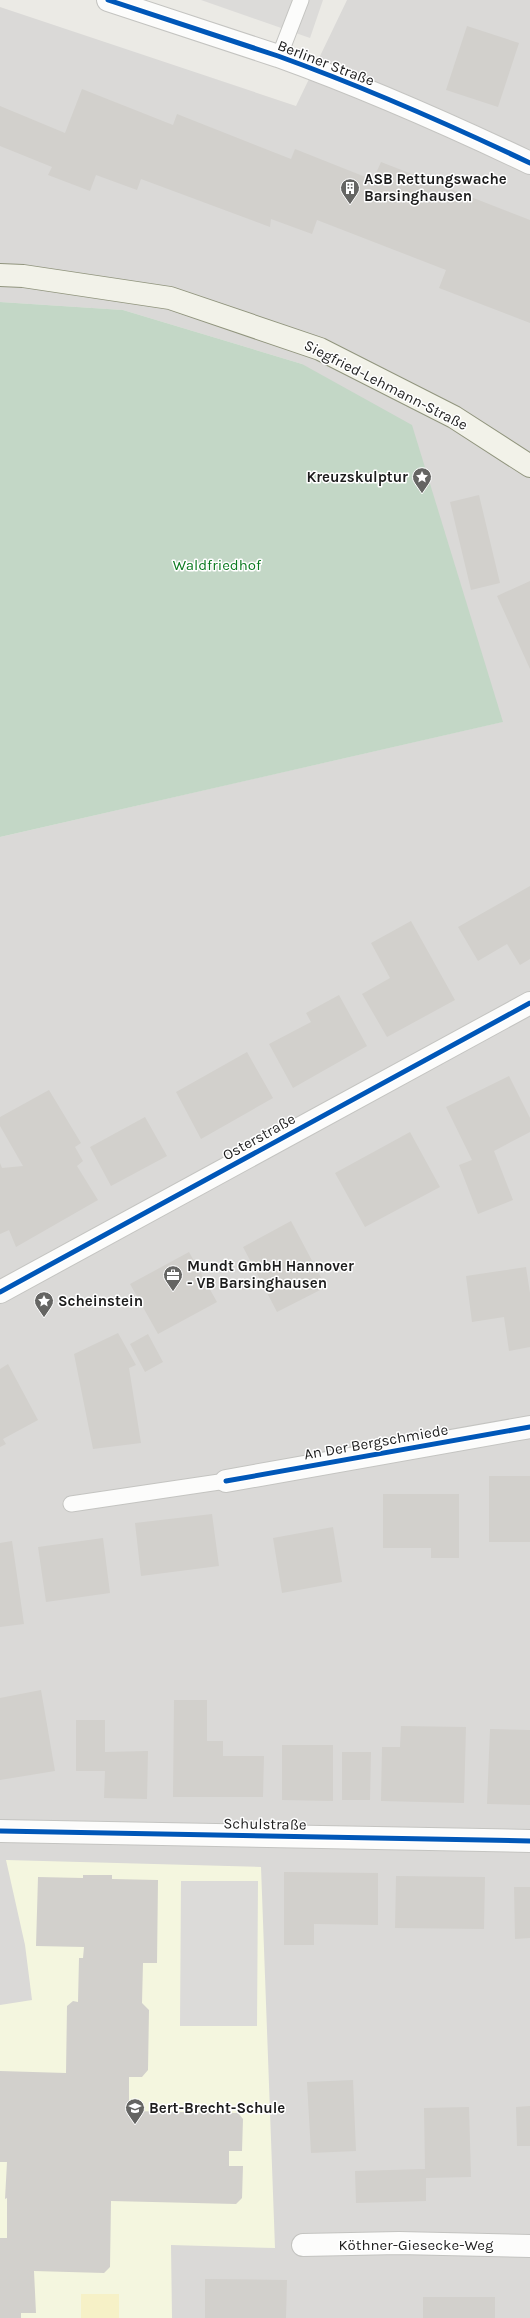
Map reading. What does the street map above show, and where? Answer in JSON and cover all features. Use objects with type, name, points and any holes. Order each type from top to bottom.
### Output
[{"type":"main road","name":"Siegfried-Lehmann-Straße","points":[[0,275],[23,276],[170,298],[320,349],[454,417],[530,466]]},
{"type":"street","name":"Berliner Straße","points":[[108,0],[279,57],[374,94],[530,163]]},
{"type":"street","name":"Osterstraße","points":[[0,1292],[530,1003]]},
{"type":"street","name":"An Der Bergschmiede","points":[[226,1482],[530,1427]]},
{"type":"street","name":"Schulstraße","points":[[0,1831],[530,1842]]},
{"type":"street","name":"Köthner-Giesecke-Weg","points":[[303,2245],[399,2243],[530,2246]]},
{"type":"lane","points":[[279,57],[301,0]]},
{"type":"lane","name":"An Der Bergschmiede","points":[[71,1504],[226,1482]]},
{"type":"shaded area","points":[[201,0],[323,0],[310,38]]},
{"type":"shaded area","points":[[347,0],[530,0],[530,2318],[0,2318],[0,837],[502,722],[302,364],[123,310],[0,302],[0,7],[296,106]]},
{"type":"shaded area","name":"Bert-Brecht-Schule","points":[[6,1860],[261,1867],[275,2248],[171,2245],[172,2318],[0,2318],[0,2005],[32,2000],[25,1945]]},
{"type":"shaded area","points":[[181,1881],[258,1881],[257,2026],[180,2026]]},
{"type":"sand","points":[[81,2294],[119,2294],[119,2318],[81,2318]]},
{"type":"green space","name":"Waldfriedhof","points":[[0,302],[123,310],[302,364],[412,425],[503,722],[0,837]]},
{"type":"building","points":[[467,26],[519,43],[498,107],[446,90]]},
{"type":"building","name":"ASB Rettungswache Barsinghausen","points":[[82,89],[173,125],[177,114],[291,159],[295,149],[373,180],[381,162],[530,220],[530,323],[439,288],[446,270],[317,220],[312,234],[271,219],[270,227],[141,179],[137,190],[96,175],[90,191],[48,175],[52,167],[0,146],[0,106],[65,133]]},
{"type":"building","points":[[479,495],[500,583],[471,590],[450,502]]},
{"type":"building","points":[[530,581],[530,669],[497,596]]},
{"type":"building","points":[[530,886],[530,959],[520,965],[507,944],[478,961],[458,927]]},
{"type":"building","points":[[411,921],[455,1000],[387,1037],[362,994],[390,978],[371,943]]},
{"type":"building","points":[[339,995],[367,1046],[293,1088],[269,1044],[311,1022],[306,1013]]},
{"type":"building","points":[[247,1052],[273,1098],[201,1139],[176,1092]]},
{"type":"building","points":[[509,1076],[530,1118],[530,1132],[494,1151],[513,1200],[478,1214],[459,1165],[472,1160],[446,1107]]},
{"type":"building","points":[[49,1090],[81,1143],[75,1147],[83,1161],[77,1166],[98,1200],[16,1247],[9,1230],[0,1234],[0,1163],[2,1168],[23,1166],[0,1126],[0,1117]]},
{"type":"building","points":[[145,1117],[167,1156],[111,1186],[90,1147]]},
{"type":"building","points":[[410,1132],[440,1187],[365,1227],[335,1173]]},
{"type":"building","points":[[291,1221],[326,1287],[277,1312],[243,1247]]},
{"type":"building","points":[[189,1252],[217,1302],[158,1334],[130,1284]]},
{"type":"building","points":[[526,1267],[530,1293],[530,1347],[509,1351],[504,1317],[472,1322],[466,1276]]},
{"type":"building","points":[[118,1333],[136,1365],[129,1368],[141,1443],[93,1449],[74,1354]]},
{"type":"building","points":[[148,1334],[163,1362],[145,1372],[130,1344]]},
{"type":"building","points":[[8,1364],[38,1420],[3,1439],[6,1444],[0,1447],[0,1369]]},
{"type":"building","points":[[489,1476],[530,1476],[530,1542],[489,1542]]},
{"type":"building","points":[[383,1494],[459,1494],[459,1558],[431,1558],[431,1548],[383,1548]]},
{"type":"building","points":[[212,1514],[219,1566],[141,1576],[135,1523]]},
{"type":"building","points":[[333,1527],[342,1582],[282,1593],[273,1538]]},
{"type":"building","points":[[103,1538],[110,1593],[46,1602],[38,1547]]},
{"type":"building","points":[[12,1541],[24,1624],[0,1627],[0,1543]]},
{"type":"building","points":[[41,1690],[55,1771],[0,1780],[0,1698]]},
{"type":"building","points":[[174,1700],[207,1700],[207,1741],[223,1741],[223,1756],[264,1756],[263,1797],[173,1797]]},
{"type":"building","points":[[76,1720],[105,1720],[105,1752],[148,1751],[147,1799],[104,1798],[105,1771],[76,1771]]},
{"type":"building","points":[[401,1726],[466,1727],[464,1803],[381,1801],[382,1747],[400,1747]]},
{"type":"building","points":[[490,1729],[530,1730],[530,1805],[487,1804]]},
{"type":"building","points":[[282,1745],[333,1745],[333,1801],[282,1800]]},
{"type":"building","points":[[342,1752],[371,1752],[370,1800],[342,1800]]},
{"type":"building","points":[[284,1872],[378,1873],[378,1925],[314,1924],[314,1945],[284,1945]]},
{"type":"building","points":[[83,1875],[112,1875],[112,1879],[158,1880],[157,1963],[143,1963],[142,2003],[149,2010],[148,2070],[142,2077],[129,2077],[129,2111],[238,2113],[243,2119],[242,2151],[229,2151],[229,2166],[243,2166],[242,2198],[236,2204],[111,2201],[110,2267],[104,2273],[34,2271],[36,2313],[21,2313],[21,2318],[0,2318],[0,2238],[7,2238],[7,2198],[5,2199],[7,2162],[0,2162],[0,2071],[66,2073],[67,2006],[73,2001],[78,2002],[79,1958],[83,1958],[84,1947],[36,1946],[38,1877],[83,1878]]},
{"type":"building","points":[[396,1876],[485,1877],[484,1929],[395,1928]]},
{"type":"building","points":[[514,1887],[530,1887],[530,1938],[515,1939]]},
{"type":"building","points":[[353,2080],[356,2151],[311,2153],[307,2082]]},
{"type":"building","points":[[530,2106],[530,2146],[517,2146],[516,2107]]},
{"type":"building","points":[[469,2107],[471,2177],[426,2178],[426,2201],[356,2203],[355,2171],[425,2169],[424,2108]]},
{"type":"building","points":[[205,2279],[287,2280],[286,2318],[205,2318]]},
{"type":"building","points":[[423,2297],[495,2297],[495,2318],[423,2318]]},
{"type":"cycle path","points":[[108,0],[278,56],[342,80],[406,106],[530,163]]},
{"type":"cycle path","points":[[0,1292],[530,1003]]},
{"type":"cycle path","points":[[226,1481],[530,1427]]},
{"type":"cycle path","points":[[0,1831],[530,1841]]},
{"type":"place","name":"ASB Rettungswache Barsinghausen","points":[[350,205]]},
{"type":"place","name":"Kreuzskulptur","points":[[422,494]]},
{"type":"place","name":"Mundt GmbH Hannover - VB Barsinghausen","points":[[173,1292]]},
{"type":"place","name":"Scheinstein","points":[[44,1318]]},
{"type":"place","name":"Bert-Brecht-Schule","points":[[135,2125]]}]
